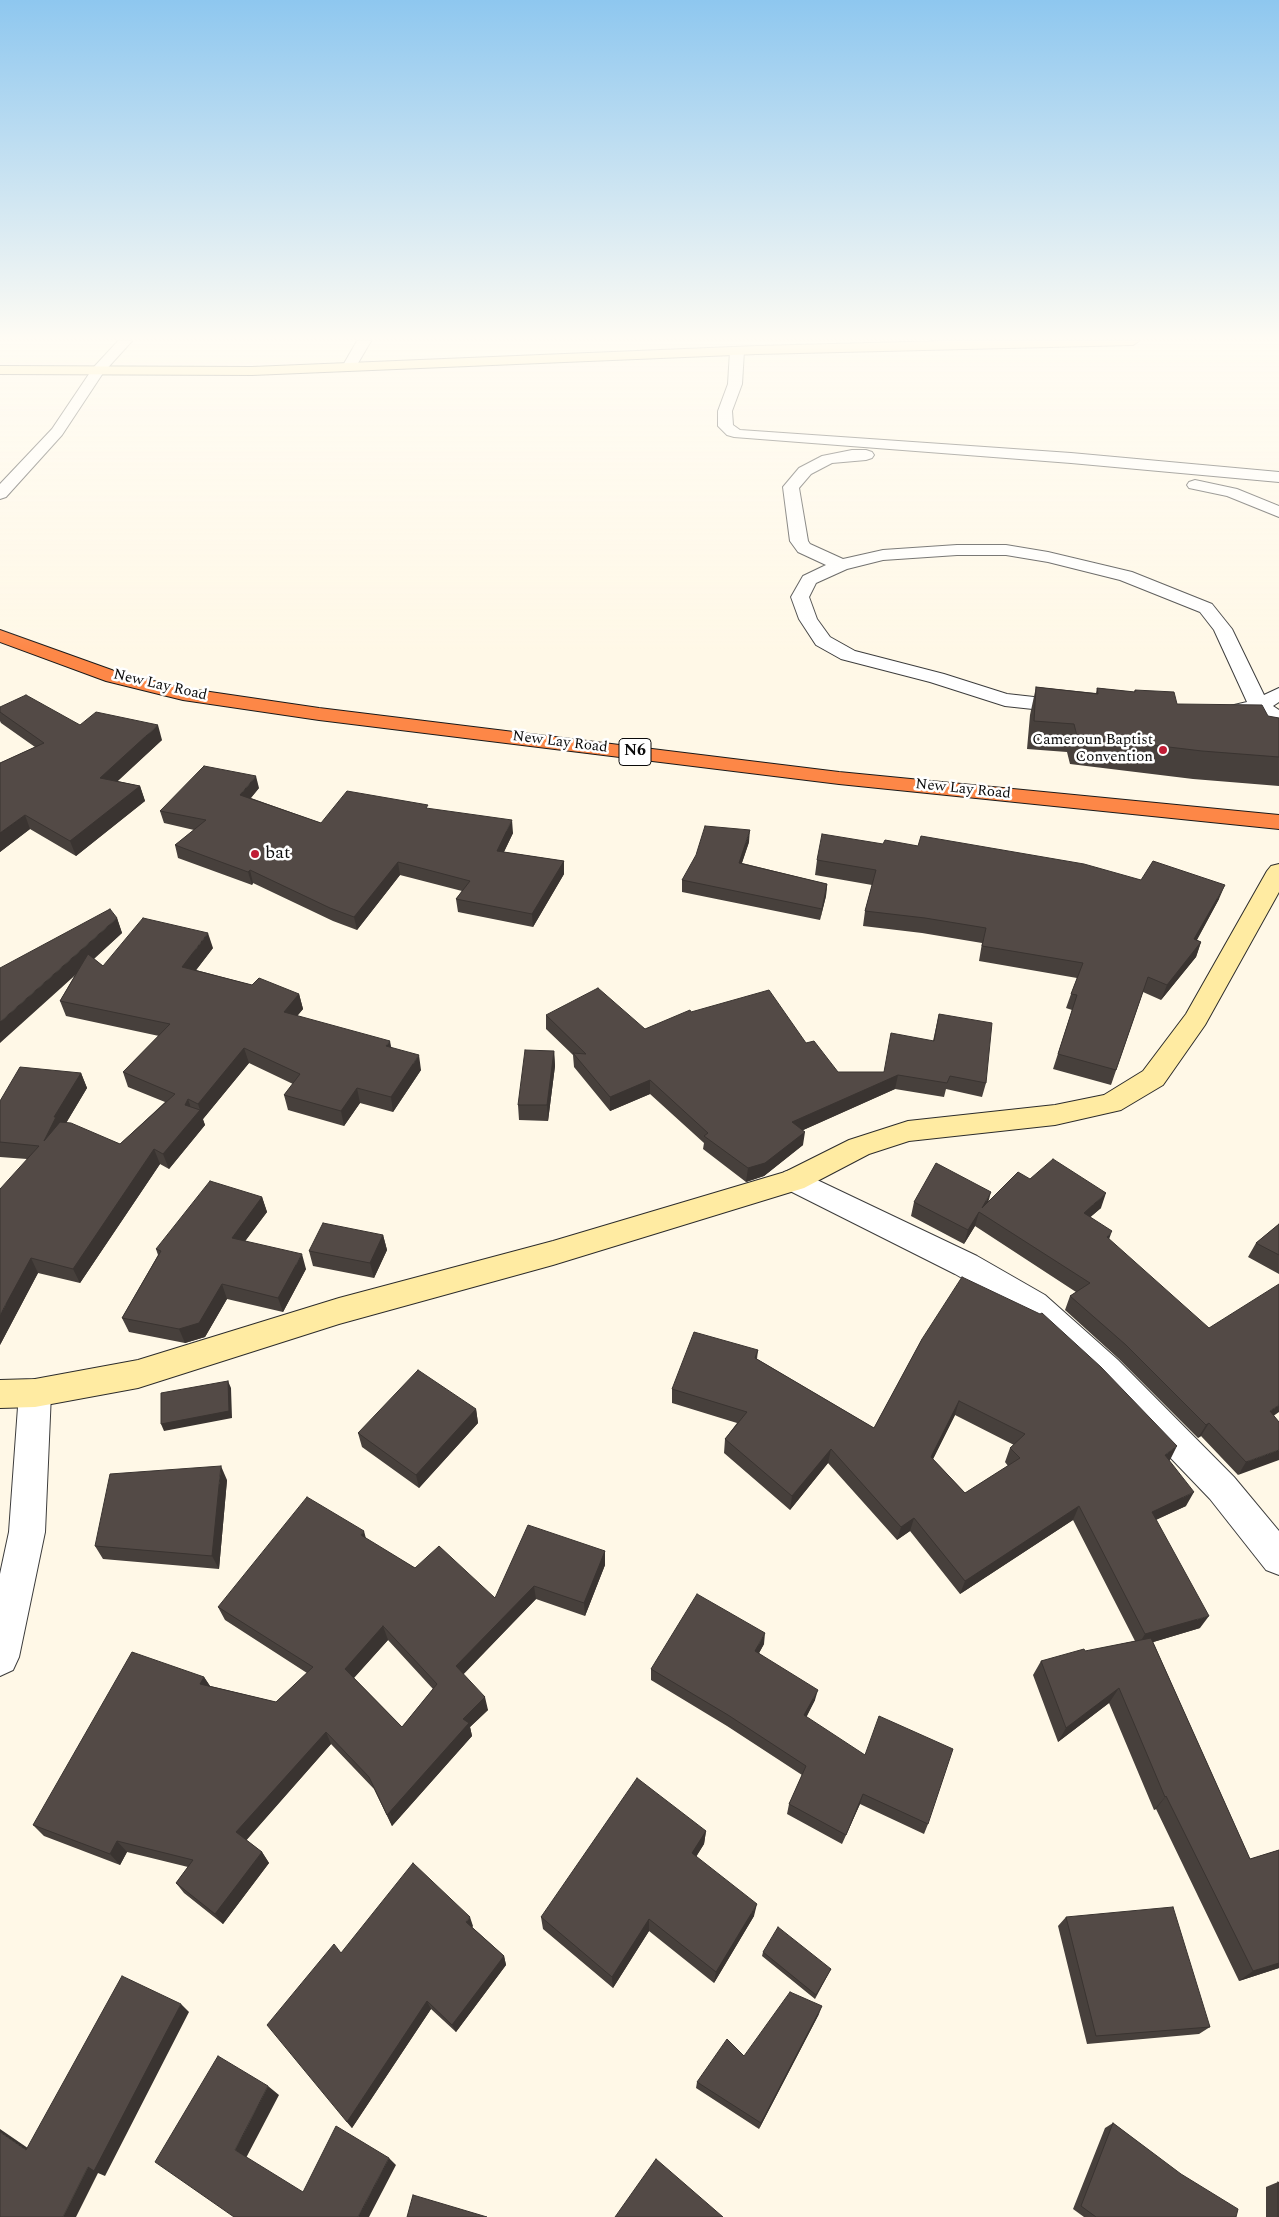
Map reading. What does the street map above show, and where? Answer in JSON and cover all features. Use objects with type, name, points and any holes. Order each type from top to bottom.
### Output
[{"type":"highway","name":"New Lay Road","points":[[0,636],[113,677],[183,694],[319,714],[839,778],[1279,822]]},
{"type":"street","points":[[0,494],[46,444]]},
{"type":"street","points":[[884,444],[1071,458],[1279,477]]},
{"type":"street","points":[[841,565],[804,548],[799,541],[791,487],[805,471],[828,459],[852,455],[886,455],[1057,469],[1185,483],[1230,492],[1279,512]]},
{"type":"street","points":[[1279,694],[1258,706],[1230,712],[1178,712],[1070,707],[1005,700],[937,678],[848,655],[823,641],[808,618],[800,596],[809,580],[841,565],[883,555],[957,550],[1006,550],[1048,557],[1126,576],[1206,608],[1223,629],[1258,706],[1279,719]]},
{"type":"street","points":[[0,1394],[35,1393],[138,1374],[339,1311],[554,1253],[794,1180],[858,1146],[908,1131],[1064,1114],[1111,1103],[1153,1078],[1196,1019],[1279,871]]},
{"type":"street","points":[[794,1180],[966,1265],[1034,1304],[1107,1370],[1222,1488],[1279,1558]]},
{"type":"street","points":[[0,1657],[27,1532],[35,1393]]},
{"type":"building","points":[[1036,687],[1098,694],[1097,688],[1135,692],[1135,690],[1174,692],[1177,704],[1262,705],[1268,716],[1279,718],[1279,757],[1202,751],[1077,736],[1074,724],[1034,721]]},
{"type":"building","points":[[26,695],[80,725],[96,712],[158,725],[100,778],[140,786],[70,841],[25,815],[0,833],[0,763],[44,743],[0,712],[0,707]]},
{"type":"building","points":[[204,766],[256,776],[240,795],[321,823],[347,791],[428,805],[426,808],[512,820],[497,851],[564,861],[532,914],[456,899],[470,881],[398,862],[354,917],[330,908],[250,870],[248,872],[175,845],[206,820],[160,811]]},
{"type":"building","points":[[705,826],[750,830],[739,863],[827,884],[822,909],[682,880],[696,855]]},
{"type":"building","points":[[822,834],[883,844],[885,840],[918,846],[921,836],[1084,864],[1141,880],[1153,861],[1225,885],[1194,939],[1201,942],[1167,985],[1148,977],[1116,1070],[1058,1054],[1077,995],[1071,994],[1083,963],[982,946],[986,928],[865,911],[876,870],[817,860]]},
{"type":"building","points":[[110,909],[117,918],[0,1022],[0,968]]},
{"type":"building","points":[[143,918],[208,933],[182,967],[252,985],[259,978],[299,994],[284,1012],[390,1041],[386,1046],[419,1055],[391,1097],[357,1088],[341,1111],[284,1095],[300,1074],[244,1048],[198,1104],[188,1099],[185,1105],[200,1110],[163,1154],[154,1149],[73,1269],[31,1258],[0,1315],[0,1189],[39,1146],[0,1142],[0,1101],[20,1067],[81,1073],[54,1117],[56,1117],[44,1141],[60,1122],[71,1123],[120,1144],[175,1094],[123,1072],[170,1024],[60,1001],[88,954],[103,966]]},
{"type":"building","points":[[598,988],[645,1029],[690,1010],[691,1012],[769,990],[806,1043],[814,1041],[838,1072],[884,1072],[891,1033],[934,1041],[939,1014],[992,1023],[986,1083],[950,1076],[947,1083],[898,1075],[792,1122],[805,1132],[765,1163],[748,1168],[704,1136],[708,1133],[650,1080],[610,1097],[573,1053],[586,1054],[546,1015]]},
{"type":"building","points":[[525,1050],[554,1051],[547,1105],[518,1105]]},
{"type":"building","points":[[1053,1159],[1106,1193],[1084,1213],[1112,1231],[1107,1237],[1209,1328],[1279,1284],[1279,1405],[1270,1411],[1279,1422],[1279,1450],[1246,1462],[1209,1423],[1206,1425],[1126,1345],[1070,1296],[1090,1283],[979,1212],[968,1230],[914,1202],[936,1163],[991,1192],[982,1208],[1018,1172],[1030,1179]]},
{"type":"building","points":[[210,1181],[262,1197],[232,1238],[302,1254],[278,1298],[222,1284],[199,1323],[179,1329],[122,1318],[161,1251],[156,1249]]},
{"type":"building","points":[[323,1223],[383,1235],[370,1263],[309,1251]]},
{"type":"building","points":[[1279,1224],[1279,1255],[1256,1243]]},
{"type":"building","points":[[962,1277],[1040,1314],[1042,1313],[1101,1367],[1177,1446],[1165,1455],[1194,1492],[1152,1512],[1209,1616],[1145,1634],[1079,1506],[965,1581],[914,1518],[901,1527],[831,1449],[792,1496],[725,1439],[747,1412],[672,1389],[694,1332],[758,1350],[755,1358],[874,1428],[922,1339]],"holes":[[[959,1401],[1025,1434],[1010,1448],[1020,1458],[965,1493],[931,1457]]]},
{"type":"building","points":[[418,1370],[476,1409],[416,1475],[358,1433]]},
{"type":"building","points":[[228,1381],[229,1411],[161,1424],[161,1393]]},
{"type":"building","points":[[221,1466],[212,1556],[95,1546],[110,1474]]},
{"type":"building","points":[[307,1497],[364,1531],[361,1535],[415,1568],[439,1546],[495,1598],[528,1525],[605,1551],[584,1603],[534,1586],[456,1666],[485,1697],[463,1719],[469,1723],[387,1815],[369,1777],[326,1732],[236,1832],[262,1852],[215,1914],[176,1883],[193,1860],[117,1841],[110,1854],[33,1825],[132,1652],[204,1677],[200,1684],[276,1702],[313,1667],[218,1607]],"holes":[[[383,1626],[437,1684],[402,1727],[345,1669]]]},
{"type":"building","points":[[697,1594],[765,1633],[755,1651],[818,1690],[804,1715],[865,1755],[879,1716],[953,1749],[928,1824],[863,1794],[846,1835],[789,1804],[806,1766],[728,1715],[651,1669]]},
{"type":"building","points":[[1151,1638],[1250,1859],[1279,1850],[1279,1963],[1253,1971],[1165,1797],[1119,1688],[1066,1728],[1041,1661],[1084,1649],[1085,1651]]},
{"type":"building","points":[[637,1778],[706,1831],[692,1853],[757,1904],[716,1972],[649,1919],[612,1977],[541,1917]]},
{"type":"building","points":[[413,1863],[470,1917],[466,1922],[504,1956],[452,2025],[427,2001],[347,2122],[267,2025],[334,1944],[341,1953]]},
{"type":"building","points":[[1173,1907],[1210,2027],[1096,2036],[1066,1917]]},
{"type":"building","points":[[778,1927],[831,1969],[816,1995],[763,1952]]},
{"type":"building","points":[[122,1976],[181,2004],[94,2171],[88,2167],[63,2217],[0,2217],[0,2132],[26,2150]]},
{"type":"building","points":[[790,1992],[822,2006],[761,2123],[697,2082],[727,2039],[744,2056]]},
{"type":"building","points":[[218,2056],[268,2086],[235,2150],[303,2192],[336,2126],[389,2158],[358,2217],[234,2217],[155,2162]]},
{"type":"building","points":[[1113,2123],[1181,2174],[1238,2209],[1236,2217],[1096,2217],[1081,2206]]},
{"type":"building","points":[[656,2159],[723,2217],[615,2217]]},
{"type":"building","points":[[1279,2183],[1279,2217],[1278,2217]]},
{"type":"building","points":[[413,2195],[487,2217],[407,2217]]},
{"type":"place","name":"Cameroun Baptist Convention","points":[[1163,750]]},
{"type":"place","name":"bat","points":[[255,854]]}]
